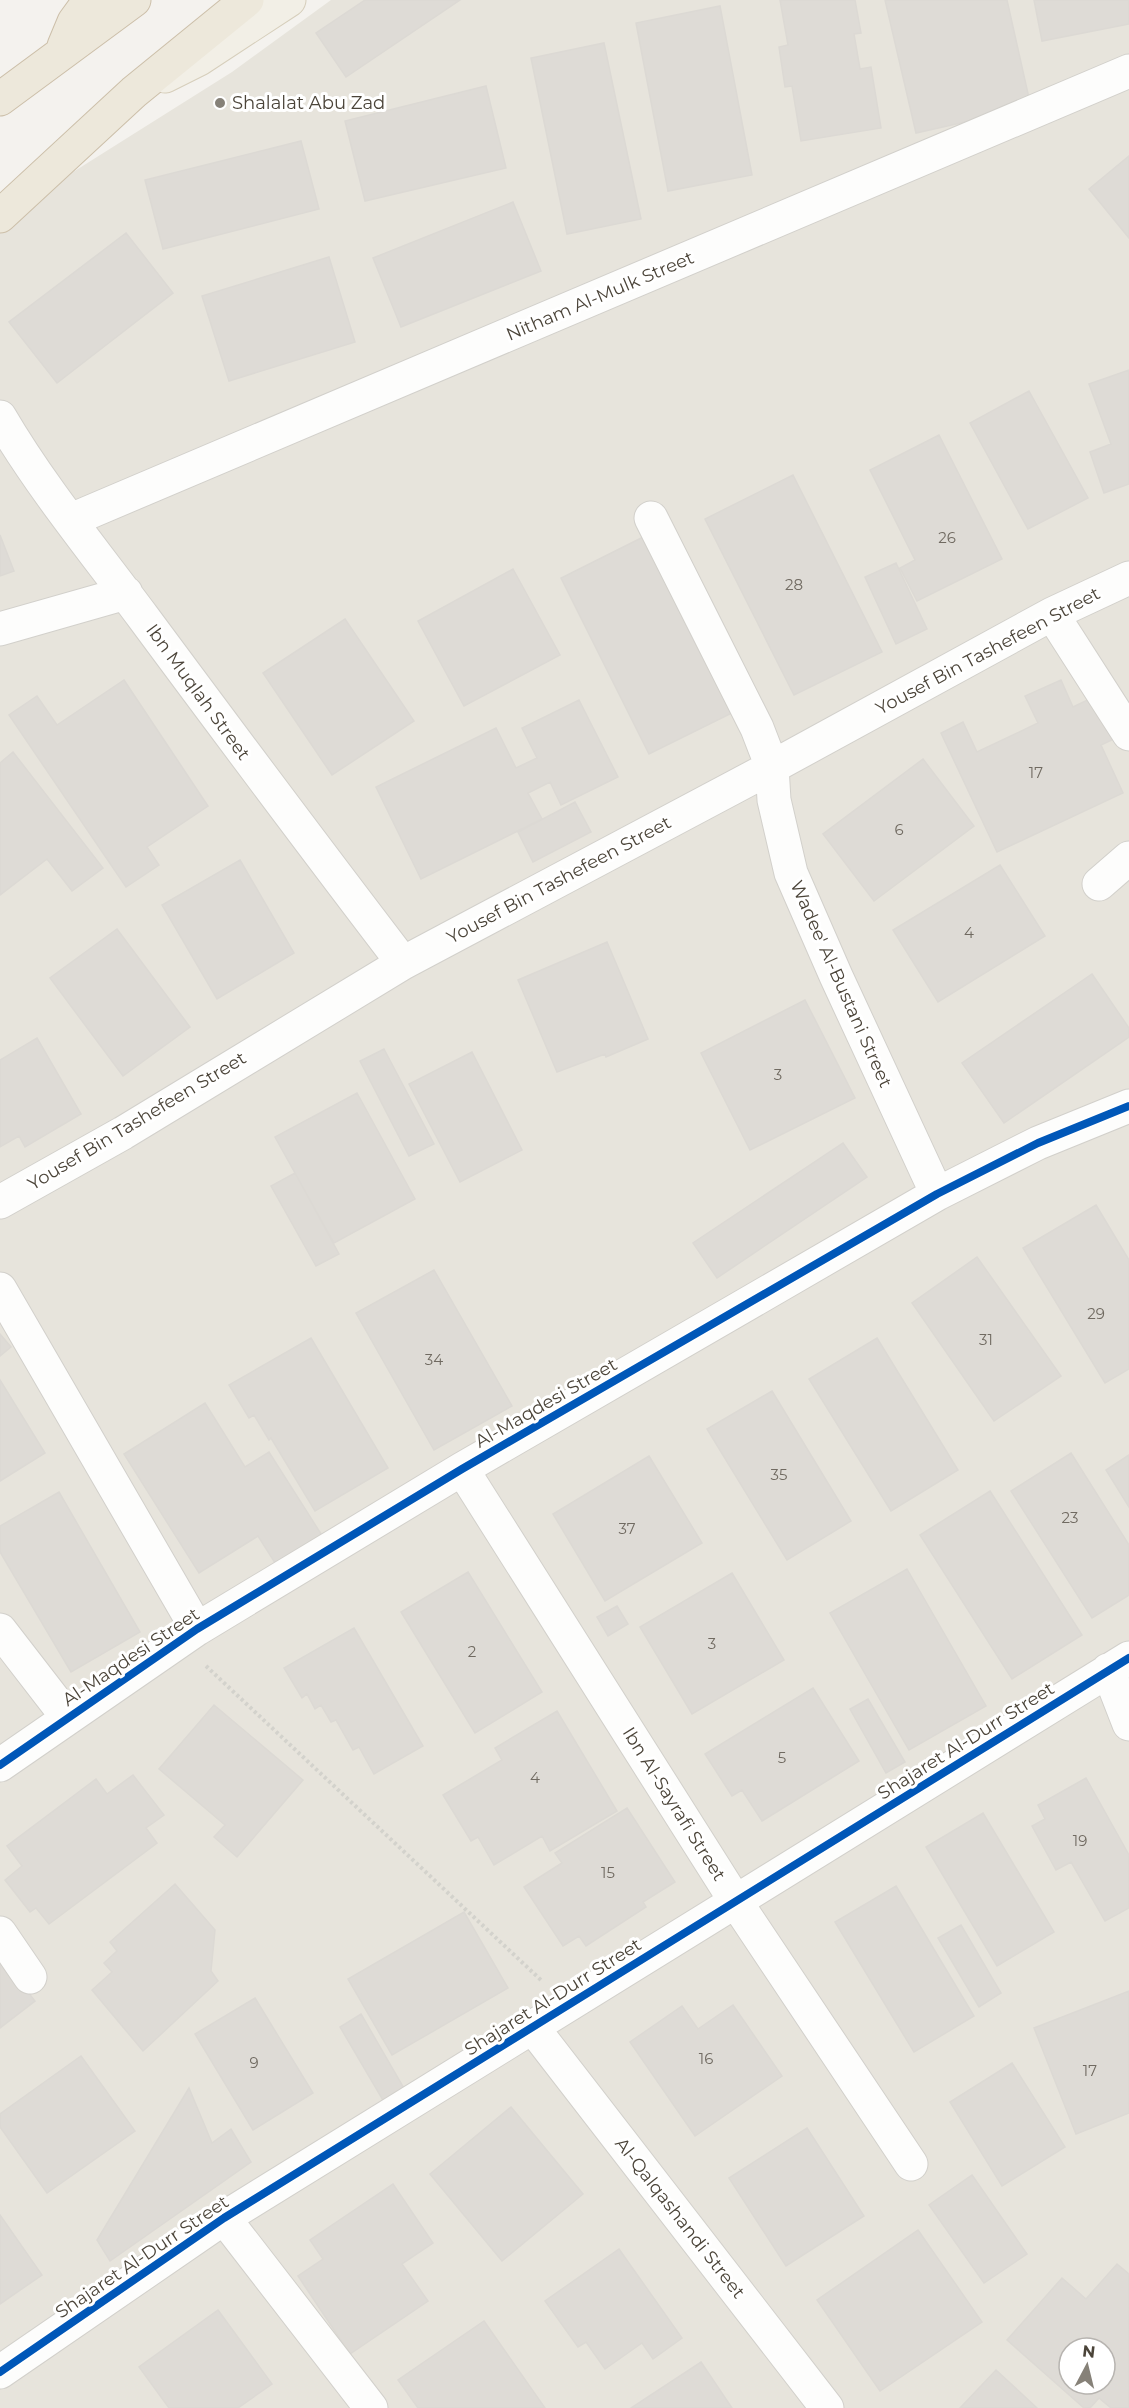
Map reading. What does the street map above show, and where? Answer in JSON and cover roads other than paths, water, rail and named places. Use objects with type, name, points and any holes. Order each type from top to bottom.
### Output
[{"type":"highway","points":[[61,53],[74,22],[90,0]]},
{"type":"highway","points":[[0,99],[134,0]]},
{"type":"highway","points":[[0,216],[134,92],[247,0]]},
{"type":"main road","points":[[134,92],[199,59],[289,0]]},
{"type":"street","name":"Nitham Al-Mulk Street","points":[[71,520],[1129,71]]},
{"type":"street","name":"Ibn Muqlah Street","points":[[5,435],[403,963]]},
{"type":"street","name":"Wadee' Al-Bustani Street","points":[[651,518],[757,728],[772,767],[774,800],[791,873],[937,1194]]},
{"type":"street","name":"Yousef Bin Tashefeen Street","points":[[0,1202],[123,1133],[403,963],[772,767],[1052,614],[1129,578]]},
{"type":"street","points":[[0,629],[126,593]]},
{"type":"street","points":[[1052,614],[1129,734]]},
{"type":"street","points":[[1099,884],[1129,858]]},
{"type":"street","name":"Al-Maqdesi Street","points":[[0,1765],[188,1635],[462,1470],[937,1194],[1038,1143],[1129,1106]]},
{"type":"street","points":[[0,1289],[188,1635]]},
{"type":"street","name":"Ibn Al-Sayrafi Street","points":[[462,1470],[736,1902],[911,2164]]},
{"type":"street","points":[[0,1630],[68,1718]]},
{"type":"street","points":[[1119,1664],[1129,1724]]},
{"type":"street","name":"Shajaret Al-Durr Street","points":[[0,2372],[224,2218],[1119,1664]]},
{"type":"street","points":[[0,1933],[30,1977]]},
{"type":"street","name":"Al-Qalqashandi Street","points":[[533,2028],[827,2408]]},
{"type":"street","points":[[224,2218],[371,2408]]},
{"type":"place","name":"Shalalat Abu Zad","points":[[220,103]]}]
